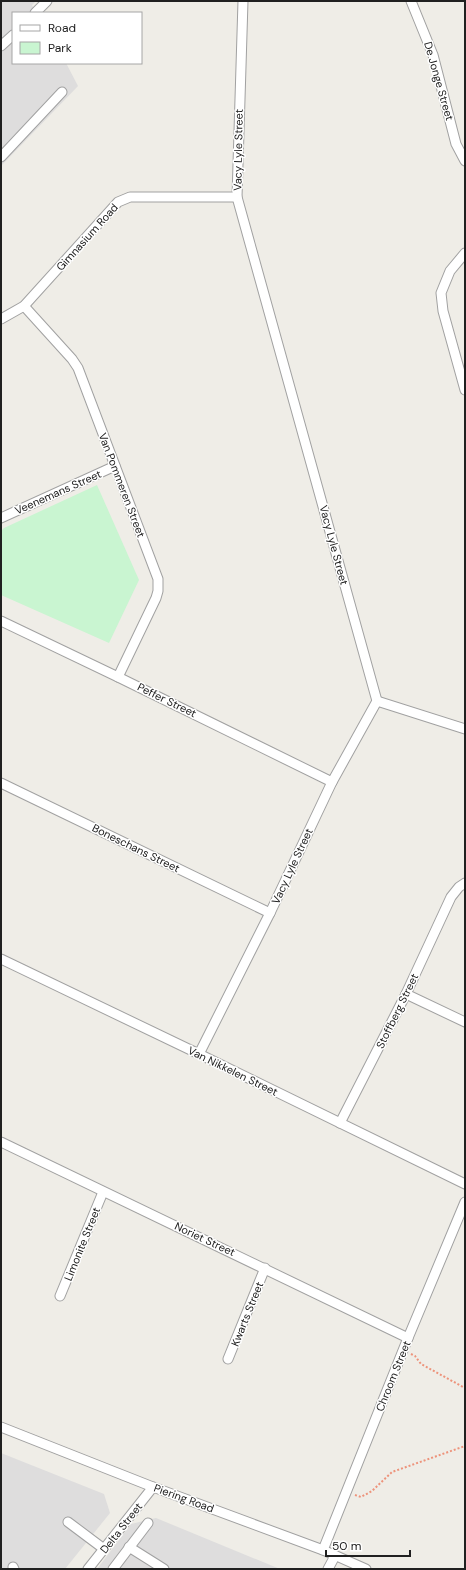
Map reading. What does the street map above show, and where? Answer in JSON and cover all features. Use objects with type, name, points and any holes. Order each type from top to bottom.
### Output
[{"type":"street","points":[[37,11],[47,1]]},
{"type":"street","name":"Vacy Lyle Street","points":[[199,1054],[270,913],[332,782],[377,701],[237,197],[242,1]]},
{"type":"street","name":"De Jonge Street","points":[[411,1],[433,55],[456,144],[465,161]]},
{"type":"street","points":[[1,46],[12,36]]},
{"type":"street","points":[[1,157],[62,92]]},
{"type":"street","name":"Gimnasium Road","points":[[1,319],[24,306],[118,202],[124,198],[237,197]]},
{"type":"street","points":[[465,253],[450,270],[442,294],[443,311],[465,390]]},
{"type":"street","name":"Van Pommeren Street","points":[[24,306],[72,359],[78,368],[158,579],[156,598],[118,676]]},
{"type":"street","name":"Veenemans Street","points":[[1,518],[115,466]]},
{"type":"street","name":"Peffer Street","points":[[1,621],[118,676],[332,782]]},
{"type":"street","points":[[377,701],[465,728]]},
{"type":"street","name":"Boneschans Street","points":[[1,783],[270,913]]},
{"type":"street","name":"Stoffberg Street","points":[[340,1123],[406,994],[451,897],[459,887],[465,883]]},
{"type":"street","name":"Van Nikkelen Street","points":[[1,959],[465,1184]]},
{"type":"street","points":[[406,994],[465,1022]]},
{"type":"street","name":"Noriet Street","points":[[1,1142],[408,1338]]},
{"type":"street","name":"Limonite Street","points":[[60,1296],[103,1192]]},
{"type":"street","name":"Chroom Street","points":[[323,1550],[408,1338],[465,1202]]},
{"type":"street","name":"Kwarts Street","points":[[228,1359],[265,1268]]},
{"type":"street","name":"Piering Road","points":[[1,1427],[153,1487],[323,1550],[366,1569]]},
{"type":"street","name":"Delta Street","points":[[88,1569],[153,1487]]},
{"type":"street","points":[[68,1522],[104,1548]]},
{"type":"street","points":[[113,1569],[148,1523]]},
{"type":"street","points":[[129,1547],[164,1569]]},
{"type":"street","points":[[328,1569],[335,1556]]},
{"type":"path","points":[[403,1351],[415,1356],[420,1364],[465,1388]]},
{"type":"path","points":[[346,1492],[361,1497],[372,1491],[392,1472],[465,1446]]},
{"type":"shaded area","points":[[1,1],[35,2],[32,5],[36,12],[12,12],[12,64],[67,64],[78,86],[1,166]]},
{"type":"shaded area","points":[[1,1453],[104,1494],[110,1513],[65,1569],[1,1569]]},
{"type":"shaded area","points":[[156,1518],[280,1569],[97,1569],[131,1524]]},
{"type":"green space","points":[[97,485],[139,580],[109,643],[1,595],[1,531],[4,528]]}]
